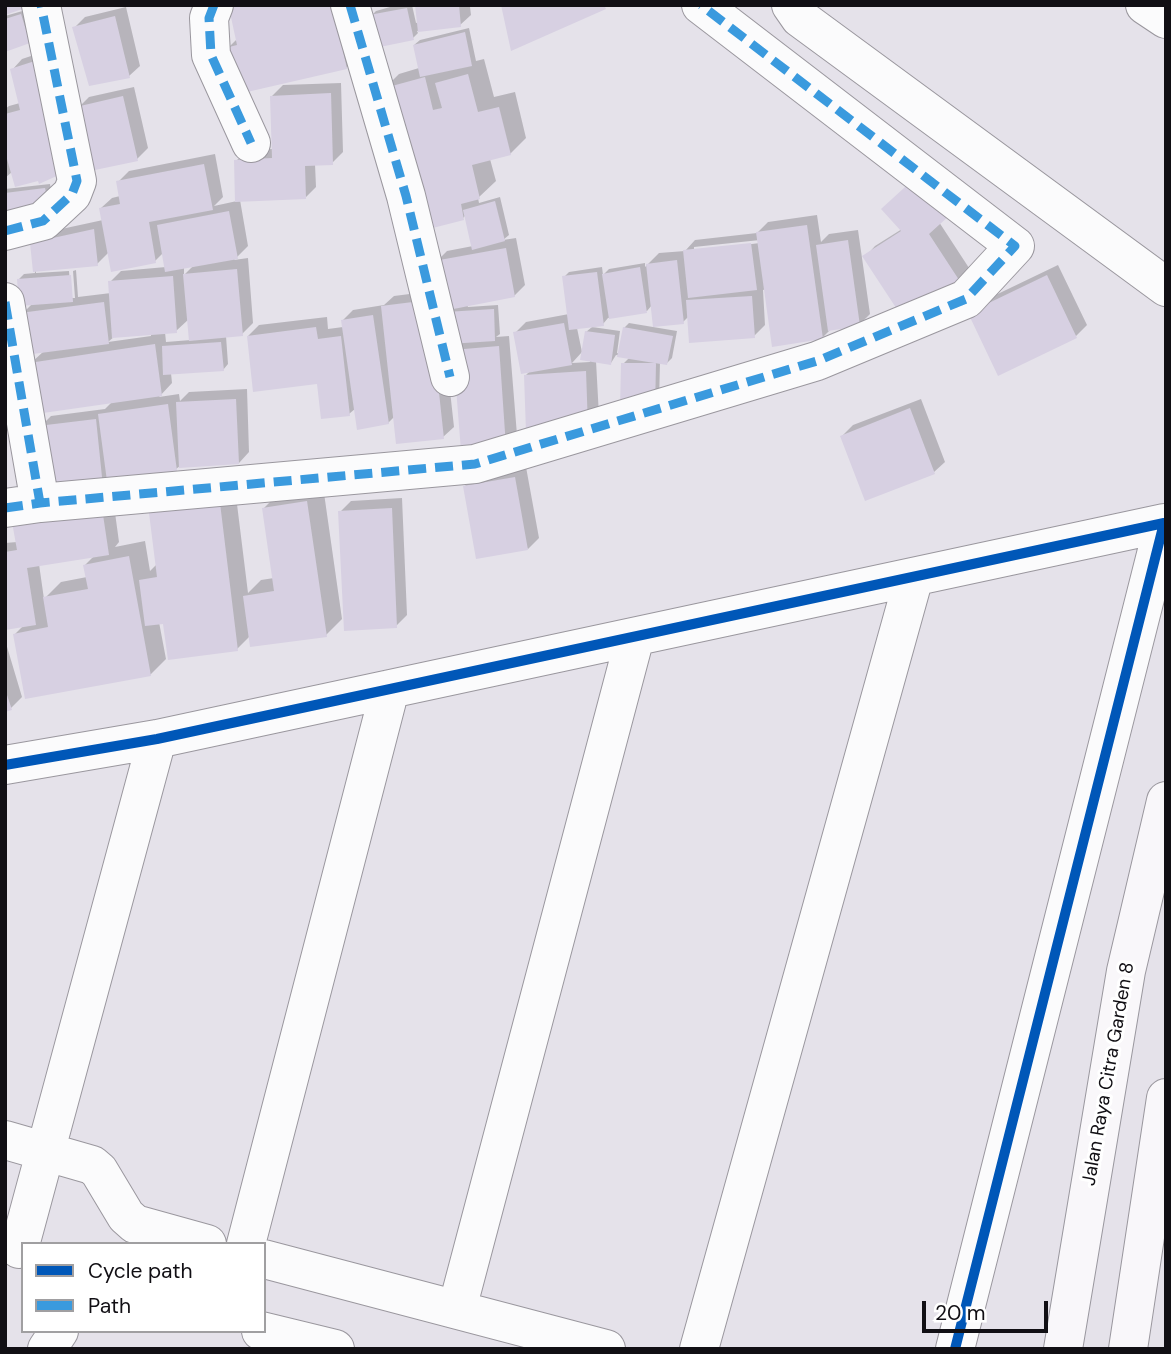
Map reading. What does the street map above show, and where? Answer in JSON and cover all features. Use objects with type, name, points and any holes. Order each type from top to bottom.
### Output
[{"type":"street","points":[[5,231],[43,221],[72,194],[77,181],[41,5]]},
{"type":"street","points":[[214,5],[209,18],[211,55],[251,143]]},
{"type":"street","points":[[349,5],[406,196],[450,377]]},
{"type":"street","points":[[5,302],[23,506],[475,464],[817,361],[966,299],[1015,246],[701,5]]},
{"type":"street","points":[[790,5],[800,18],[1166,287]]},
{"type":"street","points":[[1145,5],[1166,19]]},
{"type":"street","points":[[5,765],[157,739],[1164,523],[955,1349]]},
{"type":"street","points":[[699,1349],[914,577]]},
{"type":"street","points":[[457,1309],[635,637]]},
{"type":"street","points":[[247,1242],[390,689]]},
{"type":"street","points":[[16,1249],[46,1152],[157,739]]},
{"type":"street","name":"Jalan Raya Citra Garden 8","points":[[1063,1349],[1126,971],[1166,801]]},
{"type":"street","points":[[1128,1349],[1166,1098]]},
{"type":"street","points":[[5,1140],[92,1165],[99,1171],[126,1216],[135,1224],[200,1242]]},
{"type":"street","points":[[266,1260],[606,1349]]},
{"type":"street","points":[[266,1332],[335,1349]]},
{"type":"street","points":[[47,1349],[58,1333]]},
{"type":"building","points":[[5,5],[31,5],[31,6],[5,15]]},
{"type":"building","points":[[240,5],[333,5],[347,69],[247,92],[244,80],[233,82],[225,48],[237,45],[229,8]]},
{"type":"building","points":[[415,5],[459,5],[461,27],[418,32]]},
{"type":"building","points":[[501,5],[604,5],[606,9],[511,51]]},
{"type":"building","points":[[407,8],[414,40],[375,48],[369,15]]},
{"type":"building","points":[[21,14],[30,43],[5,52],[5,19]]},
{"type":"building","points":[[115,16],[130,78],[89,86],[72,27]]},
{"type":"building","points":[[465,32],[472,66],[420,77],[413,45]]},
{"type":"building","points":[[38,60],[61,174],[39,184],[38,181],[15,187],[5,152],[5,114],[20,110],[10,69]]},
{"type":"building","points":[[468,74],[478,112],[499,107],[511,155],[472,165],[480,199],[461,204],[464,220],[417,232],[381,89],[425,77],[433,110],[442,108],[435,83]]},
{"type":"building","points":[[331,93],[333,165],[305,166],[306,199],[235,202],[234,160],[272,158],[270,96]]},
{"type":"building","points":[[123,96],[138,161],[90,171],[76,107]]},
{"type":"building","points":[[204,164],[213,210],[149,222],[156,263],[111,272],[99,208],[120,204],[116,181]]},
{"type":"building","points":[[916,177],[950,215],[929,234],[961,283],[904,320],[862,256],[901,231],[881,209]]},
{"type":"building","points":[[45,188],[48,202],[5,212],[5,193]]},
{"type":"building","points":[[495,201],[505,241],[472,250],[463,210]]},
{"type":"building","points":[[229,211],[238,259],[165,272],[157,225]]},
{"type":"building","points":[[807,225],[823,339],[772,347],[756,232]]},
{"type":"building","points":[[94,229],[98,266],[33,272],[30,243]]},
{"type":"building","points":[[848,240],[860,326],[828,331],[816,245]]},
{"type":"building","points":[[751,243],[757,290],[688,298],[683,250]]},
{"type":"building","points":[[506,248],[515,297],[443,311],[434,261]]},
{"type":"building","points":[[677,260],[684,324],[653,327],[646,264]]},
{"type":"building","points":[[640,267],[647,313],[609,319],[602,274]]},
{"type":"building","points":[[237,269],[243,336],[189,341],[183,274]]},
{"type":"building","points":[[597,272],[604,326],[569,330],[562,276]]},
{"type":"building","points":[[71,275],[73,302],[19,306],[17,279]]},
{"type":"building","points":[[1047,275],[1077,338],[998,376],[968,313]]},
{"type":"building","points":[[173,276],[177,333],[112,338],[108,281]]},
{"type":"building","points":[[752,296],[755,338],[689,343],[686,300]]},
{"type":"building","points":[[429,300],[444,439],[396,444],[381,306]]},
{"type":"building","points":[[104,302],[109,344],[25,355],[20,313]]},
{"type":"building","points":[[494,309],[495,341],[448,344],[446,312]]},
{"type":"building","points":[[373,315],[389,424],[357,430],[341,320]]},
{"type":"building","points":[[564,323],[572,365],[521,374],[513,332]]},
{"type":"building","points":[[316,327],[318,339],[341,336],[350,416],[321,419],[317,384],[253,392],[247,336]]},
{"type":"building","points":[[623,327],[673,336],[667,365],[617,357]]},
{"type":"building","points":[[585,331],[615,335],[611,365],[580,360]]},
{"type":"building","points":[[221,342],[224,371],[163,375],[162,346]]},
{"type":"building","points":[[155,344],[162,396],[36,414],[29,363]]},
{"type":"building","points":[[499,346],[506,447],[461,451],[453,350]]},
{"type":"building","points":[[621,363],[656,363],[655,409],[620,409]]},
{"type":"building","points":[[586,371],[588,428],[526,432],[524,375]]},
{"type":"building","points":[[236,399],[239,464],[179,468],[176,402]]},
{"type":"building","points":[[168,404],[177,471],[107,481],[98,414]]},
{"type":"building","points":[[910,408],[935,474],[865,501],[840,436]]},
{"type":"building","points":[[96,419],[103,487],[45,494],[38,426]]},
{"type":"building","points":[[515,477],[528,550],[476,559],[463,486]]},
{"type":"building","points":[[307,501],[327,637],[250,647],[243,596],[274,591],[262,508]]},
{"type":"building","points":[[220,503],[238,651],[168,660],[163,624],[145,626],[139,580],[157,577],[149,513]]},
{"type":"building","points":[[102,508],[109,555],[27,568],[36,625],[5,630],[5,552],[17,550],[12,522]]},
{"type":"building","points":[[392,508],[397,628],[344,631],[338,511]]},
{"type":"building","points":[[129,556],[151,676],[25,699],[13,634],[48,627],[43,597],[88,589],[83,565]]},
{"type":"building","points":[[5,689],[12,710],[5,712]]},
{"type":"marked path","points":[[5,231],[43,221],[72,194],[77,181],[41,5]]},
{"type":"marked path","points":[[214,5],[209,18],[211,55],[251,143]]},
{"type":"marked path","points":[[350,5],[406,196],[450,377]]},
{"type":"marked path","points":[[5,508],[475,464],[817,361],[966,299],[1015,246],[701,5]]},
{"type":"marked path","points":[[5,302],[40,503]]},
{"type":"cycle path","points":[[5,765],[157,739],[1164,523],[955,1349]]}]
